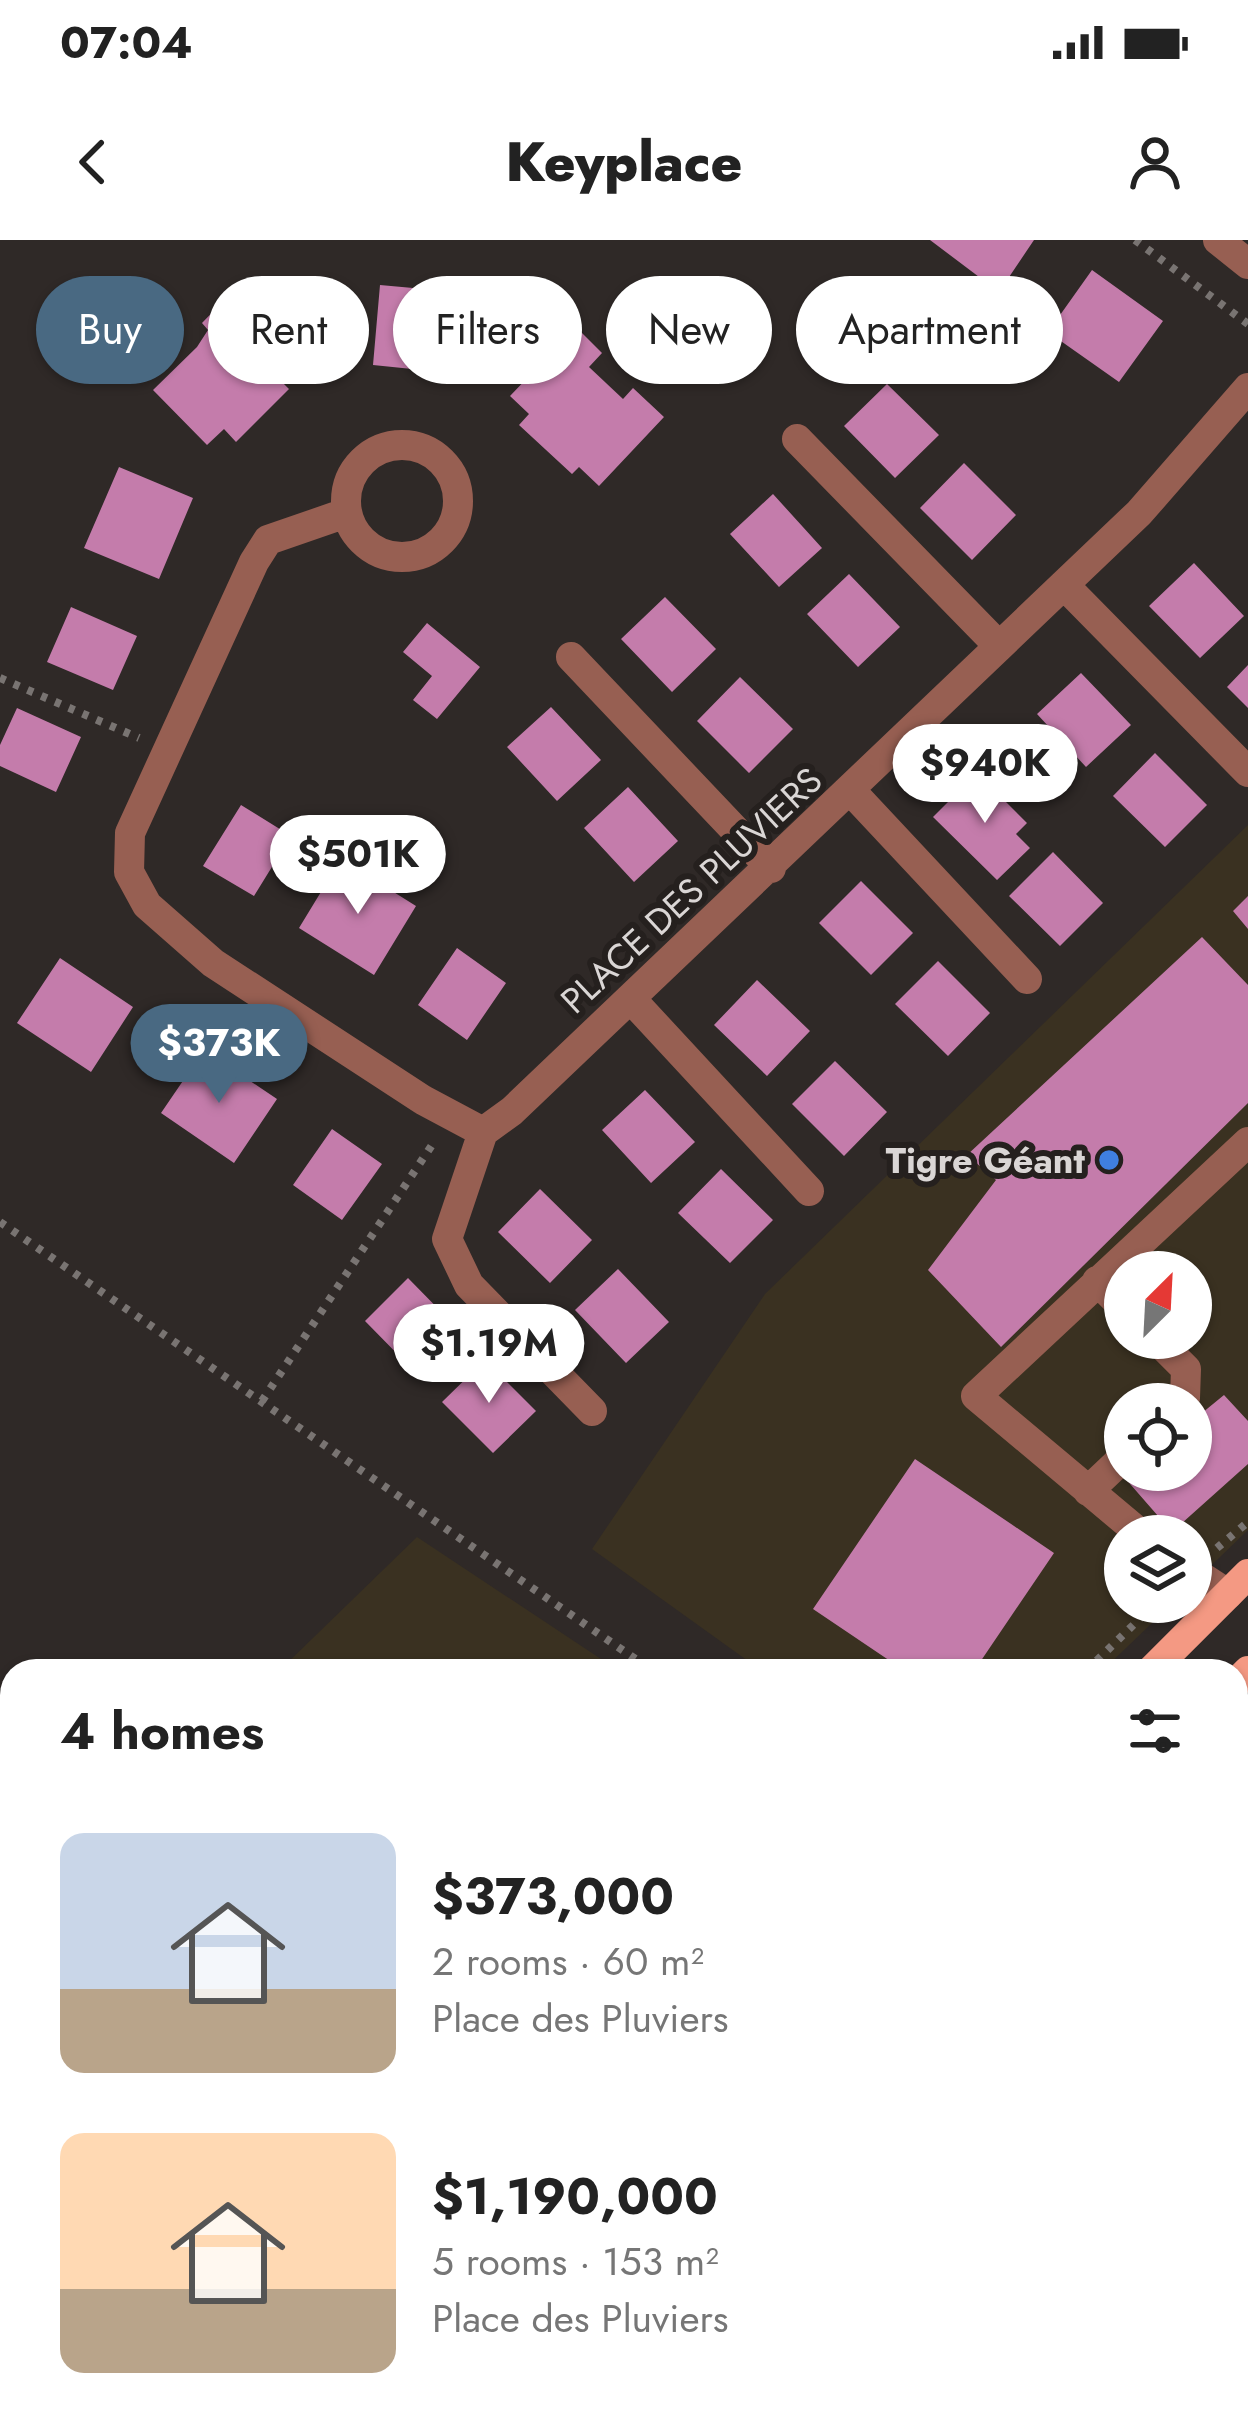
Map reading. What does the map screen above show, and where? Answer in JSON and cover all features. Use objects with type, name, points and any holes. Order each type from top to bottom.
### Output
[{"type":"main road","points":[[1163,1659],[1238,1584]]},
{"type":"street","points":[[1218,240],[1248,263]]},
{"type":"street","name":"PLACE DES PLUVIERS","points":[[592,1411],[470,1285],[447,1239],[483,1132],[852,792],[998,645],[1139,513],[1248,388]]},
{"type":"street","points":[[797,439],[998,645]]},
{"type":"street","points":[[346,513],[268,540],[130,833],[129,872],[147,904],[213,963],[483,1132]]},
{"type":"street","points":[[1064,585],[1248,772]]},
{"type":"street","points":[[572,657],[771,868]]},
{"type":"street","points":[[852,792],[1027,979]]},
{"type":"street","points":[[631,999],[809,1191]]},
{"type":"street","points":[[1117,1515],[976,1396],[1248,1142]]},
{"type":"street","points":[[1097,1281],[1104,1288]]},
{"type":"street","points":[[1088,1491],[1104,1476]]},
{"type":"path","points":[[1135,240],[1248,324]]},
{"type":"path","points":[[0,678],[168,750]]},
{"type":"path","points":[[262,1401],[452,1116]]},
{"type":"path","points":[[0,1222],[636,1659]]},
{"type":"path","points":[[1212,1552],[1248,1522]]},
{"type":"path","points":[[1098,1659],[1135,1623]]},
{"type":"shaded area","points":[[1248,825],[1248,1530],[1212,1565],[1212,1515],[1104,1515],[1104,1623],[1152,1623],[1115,1659],[745,1659],[592,1549],[765,1294]]},
{"type":"shaded area","points":[[417,1537],[601,1659],[291,1659]]},
{"type":"building","points":[[930,240],[1034,240],[1010,276],[978,276]]},
{"type":"building","points":[[1092,270],[1163,321],[1119,382],[1063,343],[1063,311]]},
{"type":"building","points":[[380,285],[393,286],[393,367],[373,365]]},
{"type":"building","points":[[208,330],[208,384],[284,384],[289,389],[236,442],[224,429],[207,445],[153,390],[159,384],[184,384],[184,360]]},
{"type":"building","points":[[582,333],[602,353],[589,367],[623,399],[633,388],[664,417],[599,486],[579,467],[572,474],[519,425],[529,414],[510,396],[521,384],[582,384]]},
{"type":"building","points":[[887,384],[939,435],[895,478],[844,426]]},
{"type":"building","points":[[964,463],[1016,515],[972,560],[920,508]]},
{"type":"building","points":[[119,467],[193,498],[159,579],[84,548]]},
{"type":"building","points":[[773,494],[822,548],[779,587],[730,534]]},
{"type":"building","points":[[1194,563],[1244,616],[1200,658],[1149,606]]},
{"type":"building","points":[[849,574],[900,627],[858,667],[807,614]]},
{"type":"building","points":[[665,597],[716,649],[672,692],[621,639]]},
{"type":"building","points":[[71,607],[137,636],[113,690],[47,662]]},
{"type":"building","points":[[427,623],[480,667],[437,719],[413,700],[432,676],[403,652]]},
{"type":"building","points":[[1248,665],[1248,708],[1227,687]]},
{"type":"building","points":[[1081,673],[1131,725],[1086,767],[1037,714]]},
{"type":"building","points":[[740,677],[793,729],[749,773],[697,721]]},
{"type":"building","points":[[551,707],[601,760],[557,801],[507,747]]},
{"type":"building","points":[[17,708],[81,737],[56,792],[0,766],[0,745]]},
{"type":"building","points":[[1155,753],[1207,805],[1165,847],[1113,796]]},
{"type":"building","points":[[977,773],[1027,823],[1016,834],[1030,848],[997,880],[933,817]]},
{"type":"building","points":[[628,787],[678,841],[634,882],[584,828]]},
{"type":"building","points":[[241,805],[291,836],[254,896],[203,866]]},
{"type":"building","points":[[1053,852],[1103,903],[1060,946],[1009,896]]},
{"type":"building","points":[[341,859],[416,906],[374,975],[299,928]]},
{"type":"building","points":[[861,881],[913,933],[871,975],[819,923]]},
{"type":"building","points":[[1248,896],[1248,929],[1233,911]]},
{"type":"building","points":[[1202,937],[1248,985],[1248,1103],[1001,1347],[928,1270],[996,1180],[967,1155]]},
{"type":"building","points":[[457,948],[506,983],[467,1040],[418,1005]]},
{"type":"building","points":[[60,958],[133,1007],[91,1072],[17,1023]]},
{"type":"building","points":[[938,961],[990,1013],[948,1056],[895,1004]]},
{"type":"building","points":[[757,980],[810,1031],[767,1076],[714,1025]]},
{"type":"building","points":[[204,1050],[277,1099],[234,1163],[161,1113]]},
{"type":"building","points":[[835,1061],[887,1112],[844,1156],[792,1104]]},
{"type":"building","points":[[645,1090],[695,1142],[651,1183],[602,1130]]},
{"type":"building","points":[[332,1129],[382,1164],[342,1220],[293,1185]]},
{"type":"building","points":[[721,1169],[773,1220],[730,1263],[678,1213]]},
{"type":"building","points":[[540,1189],[592,1240],[550,1283],[498,1232]]},
{"type":"building","points":[[618,1269],[669,1322],[626,1363],[575,1310]]},
{"type":"building","points":[[408,1278],[460,1331],[417,1374],[365,1321]]},
{"type":"building","points":[[485,1360],[536,1411],[493,1453],[442,1402]]},
{"type":"building","points":[[1224,1395],[1248,1421],[1248,1464],[1191,1515],[1157,1515],[1136,1491],[1212,1491],[1212,1405]]},
{"type":"building","points":[[915,1459],[1054,1553],[982,1659],[887,1659],[813,1609]]},
{"type":"place","name":"Tigre Géant","points":[[1109,1160]]}]
